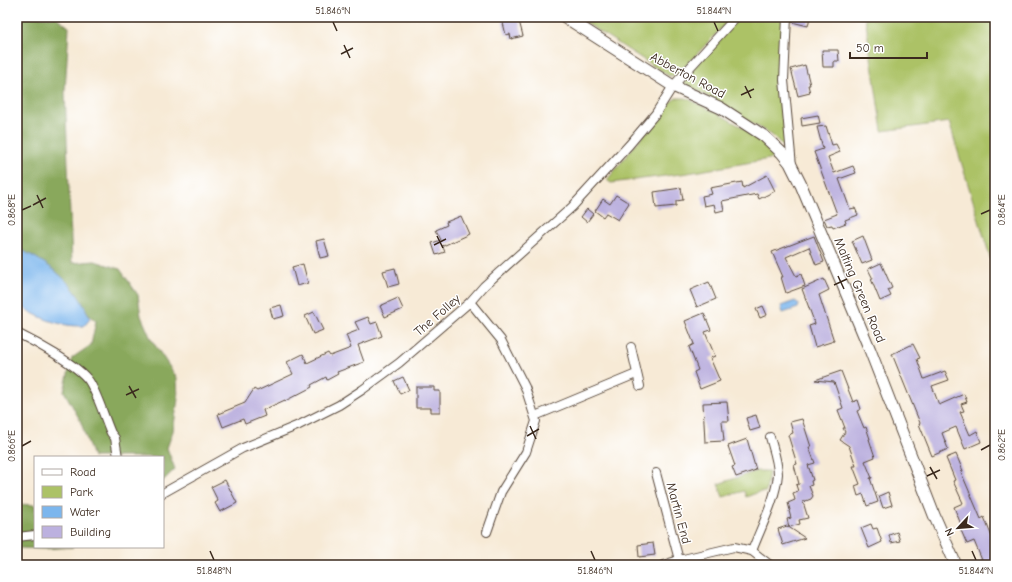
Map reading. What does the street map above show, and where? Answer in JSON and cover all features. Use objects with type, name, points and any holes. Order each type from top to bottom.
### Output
[{"type":"street","name":"Abberton Road","points":[[565,17],[673,86],[721,108],[764,136],[782,152],[792,166]]},
{"type":"street","name":"The Folley","points":[[164,492],[243,448],[299,425],[339,405],[399,363],[470,302],[484,286],[572,206],[629,145],[656,113],[673,86],[736,17]]},
{"type":"street","name":"Malting Green Road","points":[[787,17],[784,80],[792,166],[802,185],[870,350],[934,515],[956,565]]},
{"type":"street","points":[[470,302],[501,340],[525,387],[536,421],[526,452],[501,492],[487,532]]},
{"type":"street","points":[[17,332],[58,356],[75,368],[88,381],[111,433],[115,438],[118,456]]},
{"type":"street","points":[[631,347],[640,386]]},
{"type":"street","points":[[535,416],[636,374]]},
{"type":"street","points":[[752,551],[773,498],[777,483],[778,472],[770,437]]},
{"type":"street","name":"Martin End","points":[[656,474],[679,560]]},
{"type":"street","points":[[17,537],[34,535]]},
{"type":"street","points":[[663,565],[734,548],[752,551],[770,565]]},
{"type":"green space","points":[[17,17],[56,17],[69,27],[65,91],[72,263],[95,261],[120,269],[138,295],[141,316],[151,339],[177,378],[178,399],[173,431],[167,448],[175,469],[164,480],[164,456],[93,456],[80,420],[64,391],[72,358],[91,345],[96,321],[17,257]]},
{"type":"green space","points":[[577,17],[732,17],[677,75],[669,76]]},
{"type":"green space","points":[[740,17],[784,17],[779,91],[786,143],[784,147],[772,135],[684,83],[687,75]]},
{"type":"green space","points":[[865,17],[995,17],[995,273],[949,122],[882,131]]},
{"type":"green space","points":[[676,98],[686,98],[717,113],[758,136],[781,157],[688,173],[611,183],[607,180],[668,104]]},
{"type":"green space","points":[[757,471],[769,471],[766,492],[759,492],[746,497],[744,491],[723,497],[718,484]]},
{"type":"green space","points":[[17,504],[34,505],[34,548],[58,548],[44,549],[17,548]]},
{"type":"water","points":[[17,248],[40,260],[70,285],[78,295],[90,319],[84,326],[66,325],[40,317],[17,303]]},
{"type":"water","points":[[795,301],[799,304],[798,308],[783,313],[781,306]]},
{"type":"building","points":[[518,17],[523,36],[511,39],[510,34],[506,35],[502,19]]},
{"type":"building","points":[[792,17],[810,17],[808,26],[792,22]]},
{"type":"building","points":[[822,50],[838,50],[839,61],[834,61],[834,67],[823,67]]},
{"type":"building","points":[[805,65],[810,85],[808,85],[810,93],[798,96],[791,69]]},
{"type":"building","points":[[818,115],[820,123],[802,126],[801,118]]},
{"type":"building","points":[[826,126],[832,145],[836,144],[840,152],[828,157],[834,173],[853,166],[856,173],[839,179],[850,209],[855,208],[858,215],[845,220],[846,223],[833,228],[832,225],[827,226],[824,219],[837,214],[814,152],[823,149],[817,127]]},
{"type":"building","points":[[767,175],[775,191],[759,199],[757,194],[722,201],[724,210],[716,212],[714,204],[704,206],[702,196],[712,194],[710,188],[742,182],[743,188]]},
{"type":"building","points":[[681,188],[683,200],[676,201],[676,206],[656,208],[654,192]]},
{"type":"building","points":[[616,195],[629,203],[618,220],[606,213],[603,217],[595,211],[603,199],[610,204]]},
{"type":"building","points":[[587,209],[593,214],[587,222],[581,217]]},
{"type":"building","points":[[461,216],[469,234],[443,246],[442,245],[445,252],[436,255],[432,243],[441,240],[436,230],[447,225],[446,222]]},
{"type":"building","points":[[814,236],[824,262],[816,265],[809,247],[786,257],[796,276],[801,274],[805,286],[786,293],[781,277],[783,277],[772,252]]},
{"type":"building","points":[[863,236],[872,260],[862,264],[852,241]]},
{"type":"building","points":[[324,239],[329,256],[320,258],[316,241]]},
{"type":"building","points":[[881,263],[892,288],[888,290],[891,296],[880,301],[868,269]]},
{"type":"building","points":[[303,264],[308,283],[297,286],[292,267]]},
{"type":"building","points":[[395,268],[399,284],[388,287],[383,271]]},
{"type":"building","points":[[824,279],[829,290],[819,295],[834,341],[815,347],[809,326],[815,324],[802,289]]},
{"type":"building","points":[[709,282],[716,299],[697,307],[690,290]]},
{"type":"building","points":[[398,298],[403,309],[385,317],[380,306]]},
{"type":"building","points":[[281,305],[284,316],[273,319],[270,308]]},
{"type":"building","points":[[763,306],[767,315],[760,318],[756,309]]},
{"type":"building","points":[[314,312],[323,330],[313,334],[305,316]]},
{"type":"building","points":[[704,313],[711,330],[705,332],[715,356],[710,358],[720,381],[700,389],[694,372],[698,370],[689,347],[694,344],[685,321]]},
{"type":"building","points":[[368,317],[371,324],[377,322],[382,336],[358,345],[364,362],[337,372],[338,374],[327,380],[326,377],[311,385],[312,387],[285,401],[263,410],[265,416],[245,424],[243,419],[223,427],[218,414],[245,403],[254,389],[257,391],[293,374],[287,362],[303,354],[307,363],[328,353],[330,356],[351,348],[346,335],[359,330],[355,322]]},
{"type":"building","points":[[913,344],[920,358],[917,359],[924,379],[945,371],[949,380],[932,386],[939,405],[964,394],[967,402],[961,404],[964,411],[960,412],[970,435],[977,431],[981,442],[965,449],[956,427],[942,433],[948,449],[932,456],[892,354]]},
{"type":"building","points":[[841,371],[853,402],[858,400],[861,409],[857,411],[864,428],[866,427],[875,457],[865,461],[872,478],[870,478],[878,502],[867,506],[863,494],[858,496],[855,486],[860,484],[853,466],[856,466],[849,446],[840,440],[845,432],[843,428],[845,428],[838,410],[843,408],[834,382],[815,380]]},
{"type":"building","points":[[403,377],[409,390],[400,394],[394,381]]},
{"type":"building","points":[[416,387],[434,387],[434,391],[440,391],[440,412],[431,412],[431,408],[416,408]]},
{"type":"building","points":[[727,402],[729,421],[722,421],[724,441],[705,442],[703,403]]},
{"type":"building","points":[[756,415],[760,428],[750,431],[746,418]]},
{"type":"building","points":[[802,419],[811,447],[809,447],[815,463],[808,465],[813,480],[811,481],[812,485],[809,486],[813,496],[811,499],[803,502],[808,518],[799,520],[800,524],[789,527],[787,519],[791,518],[788,503],[795,500],[793,493],[798,491],[796,485],[799,484],[794,465],[797,464],[788,435],[793,433],[790,422]]},
{"type":"building","points":[[747,439],[756,470],[736,477],[732,467],[735,466],[728,446]]},
{"type":"building","points":[[956,454],[963,471],[961,472],[981,519],[984,517],[992,537],[995,536],[995,565],[984,565],[974,541],[967,544],[960,528],[962,527],[954,507],[963,503],[953,481],[955,480],[946,458]]},
{"type":"building","points":[[225,480],[237,503],[220,512],[215,503],[218,501],[211,487]]},
{"type":"building","points":[[888,492],[892,505],[883,508],[879,496]]},
{"type":"building","points":[[871,524],[873,529],[877,528],[882,542],[869,548],[861,528]]},
{"type":"building","points":[[787,526],[805,538],[783,545],[778,529]]},
{"type":"building","points":[[897,532],[900,541],[891,543],[889,535]]},
{"type":"building","points":[[653,543],[655,555],[639,557],[638,545]]}]
